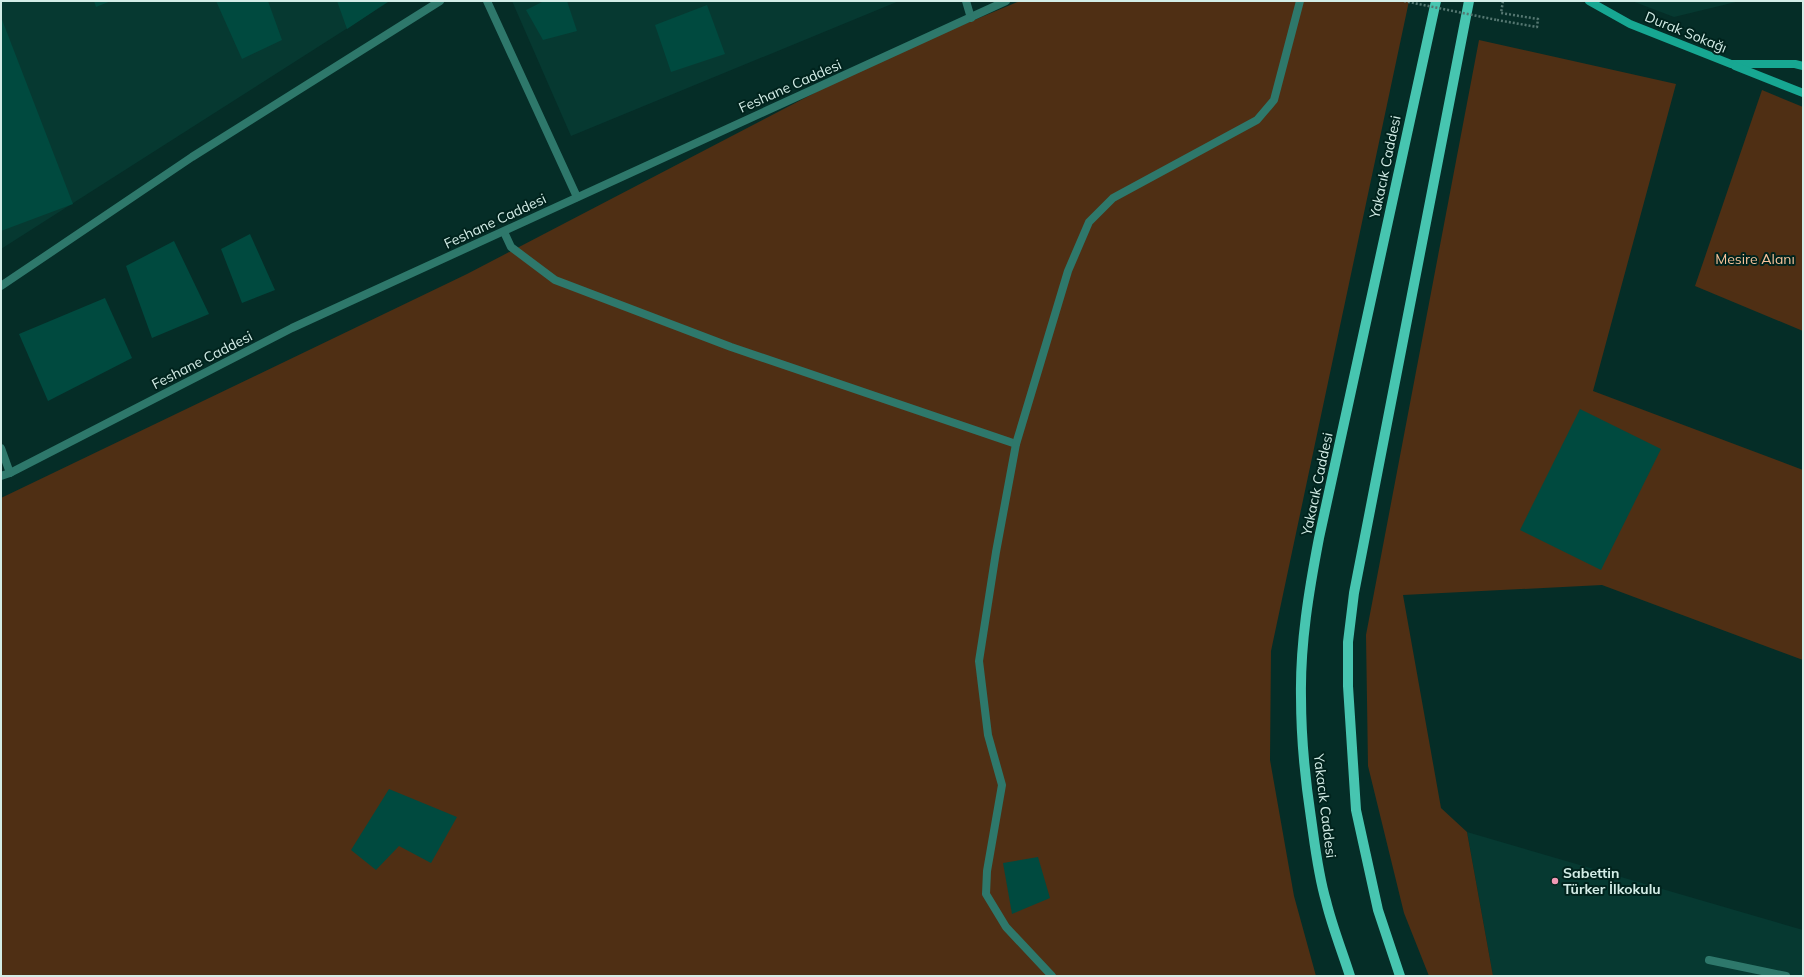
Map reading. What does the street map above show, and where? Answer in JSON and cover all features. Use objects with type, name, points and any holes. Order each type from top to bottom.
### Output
[{"type":"main road","name":"Yakacık Caddesi","points":[[1350,976],[1325,901],[1308,798],[1301,696],[1303,642],[1308,593],[1319,538],[1436,1]]},
{"type":"main road","points":[[1400,976],[1378,910],[1356,810],[1348,686],[1348,642],[1360,562],[1469,1]]},
{"type":"main road","name":"Durak Sokağı","points":[[1589,1],[1630,24],[1803,93]]},
{"type":"main road","name":"Durak Sokağı","points":[[1731,64],[1795,64],[1803,66]]},
{"type":"street","points":[[1,286],[192,157],[440,1]]},
{"type":"street","points":[[487,1],[577,197]]},
{"type":"street","points":[[966,1],[971,18]]},
{"type":"street","name":"Feshane Caddesi","points":[[1,476],[10,473],[292,328],[1006,1]]},
{"type":"street","points":[[1052,976],[1006,927],[986,894],[987,871],[1002,785],[988,735],[979,661],[996,552],[1016,444],[1068,271],[1089,222],[1112,198],[1257,120],[1274,100],[1300,1]]},
{"type":"street","points":[[504,232],[511,247],[555,280],[731,347],[1016,444]]},
{"type":"street","points":[[1,448],[10,473]]},
{"type":"street","points":[[1710,960],[1786,976]]},
{"type":"path","points":[[1404,1],[1537,28],[1538,19],[1501,13],[1503,1]]},
{"type":"shaded area","points":[[1,1],[390,1],[1,249]]},
{"type":"shaded area","points":[[512,1],[899,1],[571,136]]},
{"type":"shaded area","points":[[1632,1],[1740,1],[1674,17]]},
{"type":"shaded area","name":"Sabettin Türker İlkokulu","points":[[1467,832],[1803,930],[1803,976],[1493,976]]},
{"type":"green space","points":[[1020,1],[1409,1],[1271,651],[1270,760],[1294,896],[1316,976],[1,976],[1,498],[467,274],[876,61]]},
{"type":"green space","points":[[1479,40],[1676,84],[1593,391],[1803,470],[1803,660],[1602,585],[1403,595],[1441,808],[1467,832],[1493,976],[1429,976],[1404,913],[1368,766],[1366,635]]},
{"type":"green space","name":"Mesire Alanı","points":[[1762,90],[1803,107],[1803,331],[1695,286]]},
{"type":"building","points":[[94,1],[111,1],[96,7]]},
{"type":"building","points":[[216,1],[268,1],[282,40],[242,59]]},
{"type":"building","points":[[337,1],[389,1],[347,29]]},
{"type":"building","points":[[544,1],[567,1],[577,31],[543,40],[526,10]]},
{"type":"building","points":[[707,5],[725,54],[671,72],[655,25]]},
{"type":"building","points":[[1,17],[73,204],[1,231]]},
{"type":"building","points":[[250,234],[275,290],[242,303],[221,249]]},
{"type":"building","points":[[174,241],[209,314],[152,338],[126,266]]},
{"type":"building","points":[[105,298],[132,358],[48,401],[19,334]]},
{"type":"building","points":[[1580,409],[1661,449],[1601,570],[1520,530]]},
{"type":"building","points":[[389,789],[457,817],[431,863],[399,846],[376,870],[351,850]]},
{"type":"building","points":[[1038,857],[1050,898],[1012,914],[1003,863]]},
{"type":"place","name":"Sabettin Türker İlkokulu","points":[[1555,881]]}]
